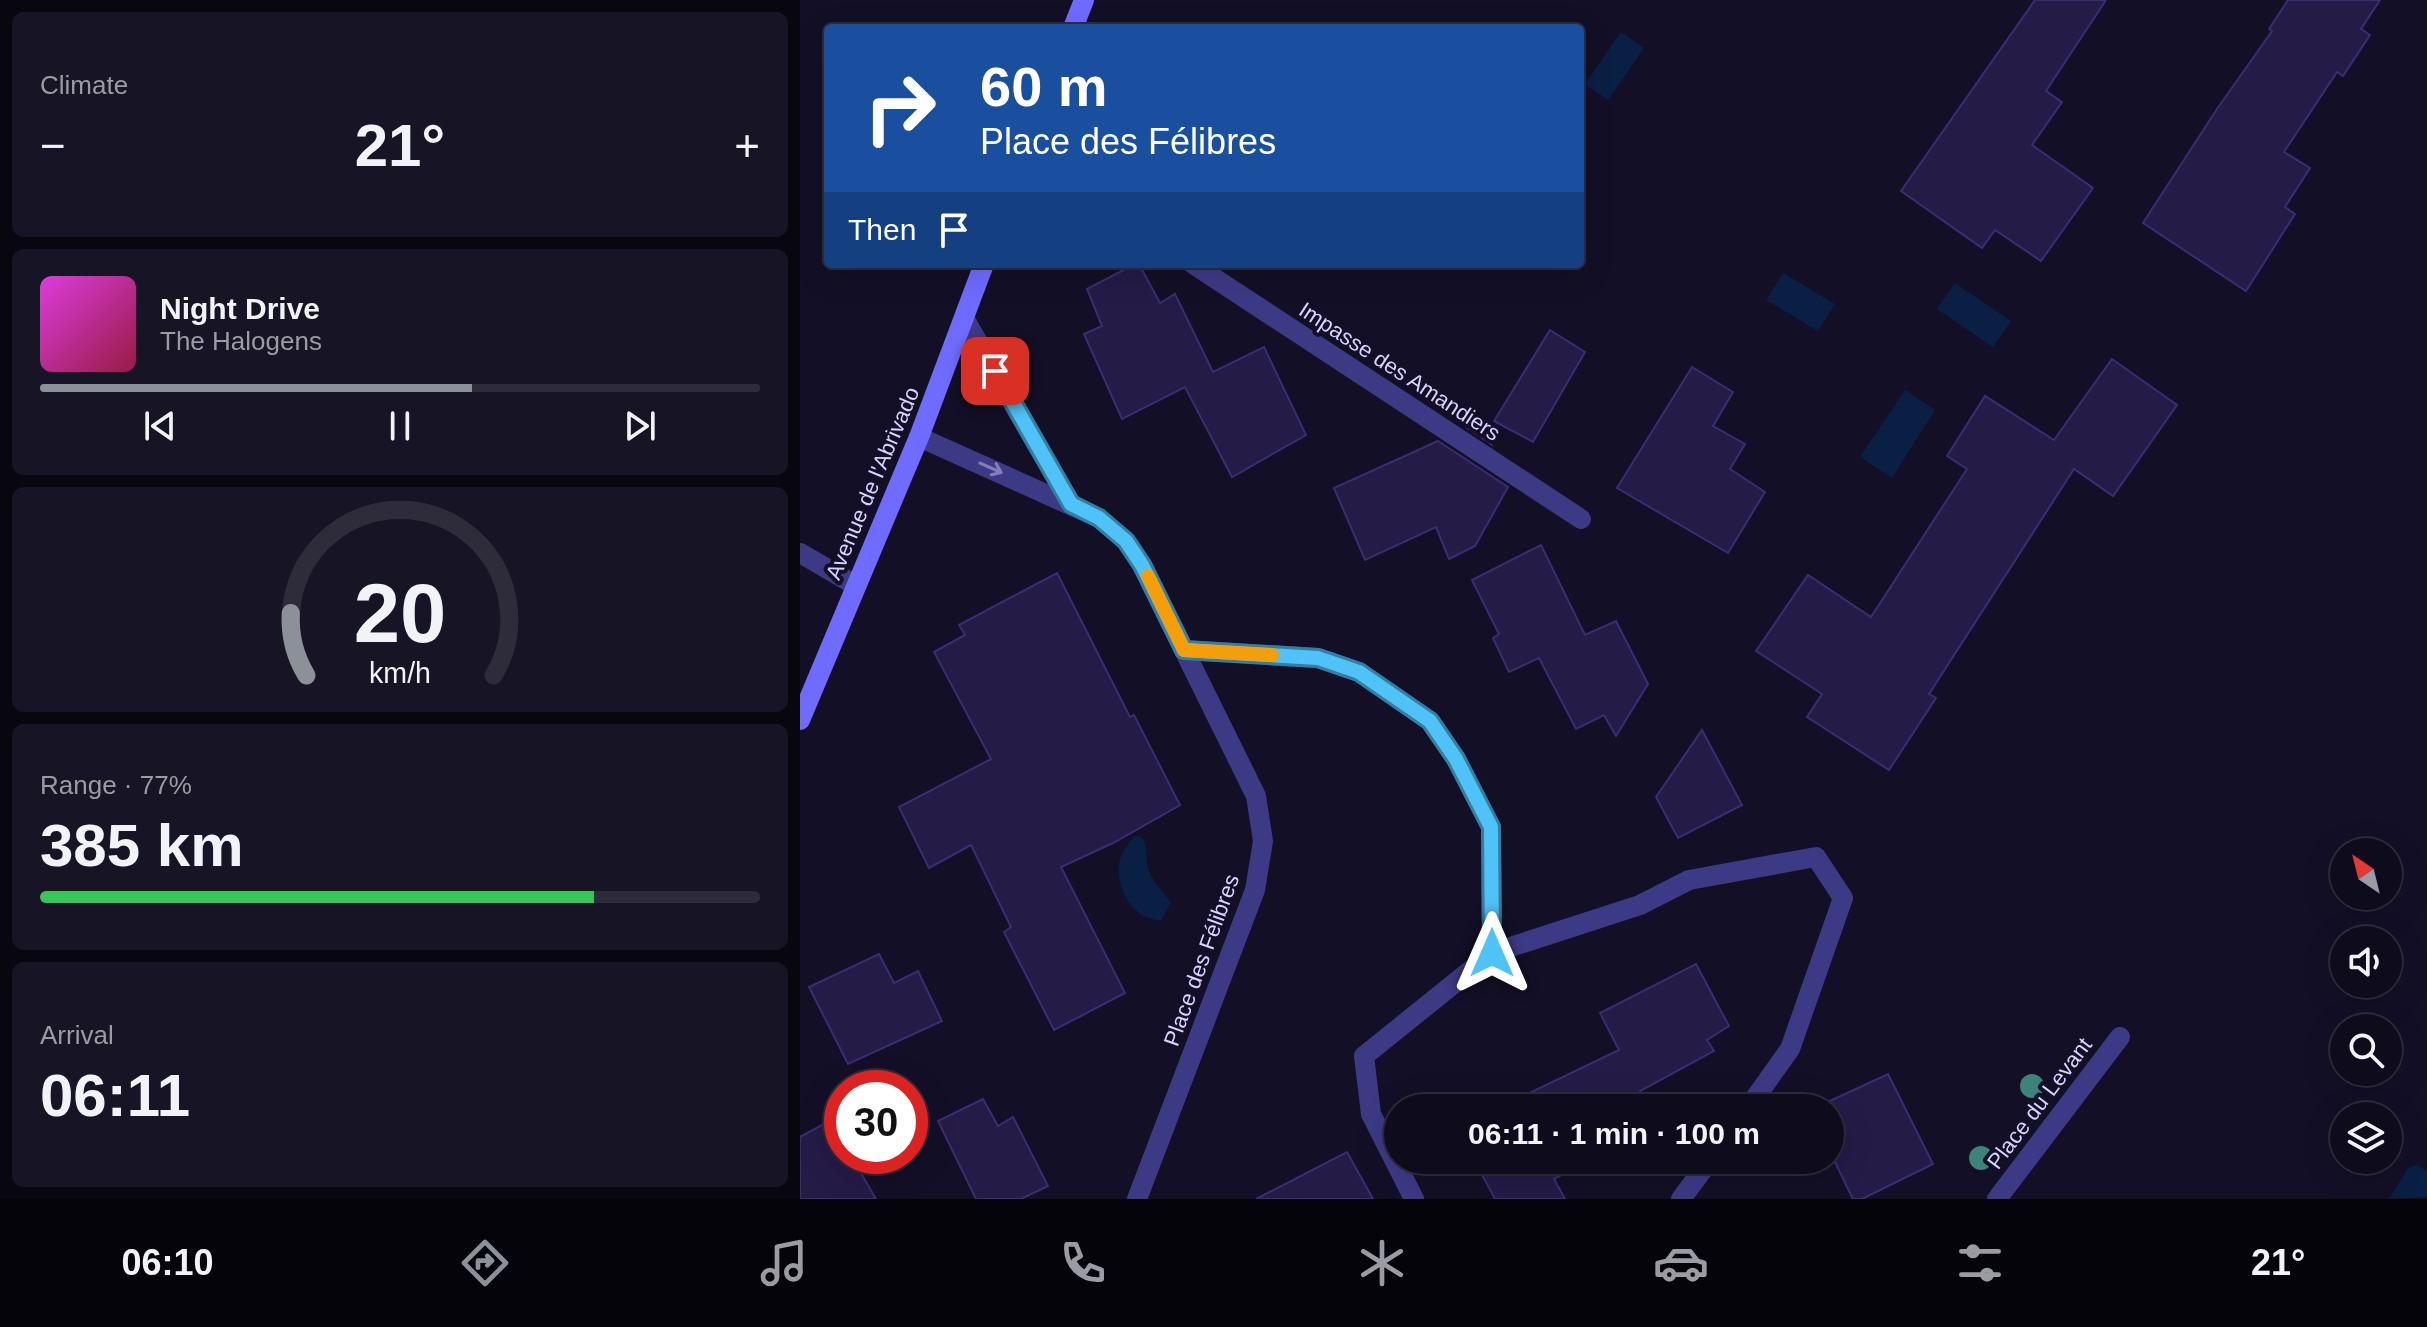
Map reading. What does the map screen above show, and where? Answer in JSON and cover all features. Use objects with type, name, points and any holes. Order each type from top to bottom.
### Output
[{"type":"street","points":[[1075,24],[1084,0]]},
{"type":"street","name":"Avenue de l'Abrivado","points":[[800,720],[919,437],[983,268]]},
{"type":"street","name":"Impasse des Amandiers","points":[[1199,268],[1581,519]]},
{"type":"street","points":[[964,318],[1071,504]]},
{"type":"street","name":"Place des Félibres","points":[[919,437],[1099,518],[1126,541],[1142,565],[1256,796],[1263,841],[1255,890],[1137,1199]]},
{"type":"street","points":[[800,553],[855,585]]},
{"type":"street","points":[[1184,650],[1318,658],[1359,672],[1430,721],[1456,759],[1491,827],[1492,953]]},
{"type":"street","points":[[1414,1199],[1371,1114],[1364,1056],[1492,953],[1640,905],[1689,880],[1816,857],[1843,898],[1790,1049],[1758,1094]]},
{"type":"street","name":"Place du Levant","points":[[1997,1199],[2120,1037]]},
{"type":"street","points":[[1681,1199],[1700,1174]]},
{"type":"water","points":[[1621,32],[1644,48],[1608,100],[1585,84]]},
{"type":"water","points":[[1783,273],[1835,304],[1818,331],[1766,300]]},
{"type":"water","points":[[1955,283],[2011,321],[1993,347],[1937,309]]},
{"type":"water","points":[[1905,390],[1935,410],[1892,478],[1860,457]]},
{"type":"water","points":[[1134,836],[1141,837],[1150,874],[1171,903],[1161,920],[1151,919],[1135,909],[1120,883],[1120,860]]},
{"type":"water","points":[[2417,1165],[2427,1171],[2427,1197],[2389,1199],[2408,1168]]},
{"type":"building","points":[[2035,0],[2106,0],[2046,91],[2062,102],[2032,145],[2093,188],[2041,261],[1995,230],[1982,248],[1901,191]]},
{"type":"building","points":[[2288,0],[2380,0],[2361,29],[2370,35],[2343,76],[2337,72],[2284,152],[2310,168],[2285,207],[2295,214],[2246,291],[2143,223],[2272,31],[2269,29]]},
{"type":"building","points":[[1127,268],[1141,268],[1160,303],[1175,294],[1213,372],[1264,347],[1306,435],[1232,477],[1185,387],[1122,419],[1084,334],[1102,326],[1087,289]]},
{"type":"building","points":[[1550,330],[1585,352],[1533,442],[1494,421]]},
{"type":"building","points":[[2112,359],[2177,405],[2113,496],[2074,469],[1929,694],[1936,698],[1889,770],[1807,717],[1822,694],[1756,651],[1808,575],[1871,617],[1967,469],[1947,456],[1985,396],[2054,440]]},
{"type":"building","points":[[1692,367],[1733,392],[1713,426],[1745,444],[1730,469],[1765,492],[1728,553],[1617,488]]},
{"type":"building","points":[[1480,422],[1491,444],[1467,428]]},
{"type":"building","points":[[1438,441],[1508,487],[1475,546],[1449,559],[1436,527],[1365,560],[1334,488]]},
{"type":"building","points":[[1541,545],[1585,635],[1616,621],[1648,684],[1616,736],[1604,715],[1576,729],[1539,658],[1509,672],[1493,638],[1499,634],[1472,580]]},
{"type":"building","points":[[1057,573],[1130,717],[1134,715],[1180,805],[1113,843],[1061,867],[1125,993],[1054,1030],[1004,932],[1011,927],[971,845],[929,868],[899,807],[991,759],[934,652],[965,635],[959,625]]},
{"type":"building","points":[[1702,730],[1742,805],[1678,838],[1656,797]]},
{"type":"building","points":[[879,954],[894,983],[918,971],[942,1021],[848,1064],[809,987]]},
{"type":"building","points":[[1696,964],[1729,1026],[1707,1040],[1714,1051],[1640,1091],[1641,1094],[1527,1094],[1619,1050],[1600,1013]]},
{"type":"building","points":[[1888,1074],[1933,1164],[1862,1199],[1853,1199],[1841,1174],[1844,1174],[1844,1094]]},
{"type":"building","points":[[983,1099],[998,1126],[1013,1117],[1048,1186],[1021,1199],[976,1199],[938,1121]]},
{"type":"building","points":[[824,1124],[824,1174],[861,1174],[876,1199],[800,1199],[800,1137]]},
{"type":"building","points":[[1347,1152],[1373,1199],[1256,1199]]},
{"type":"building","points":[[1482,1174],[1563,1174],[1554,1179],[1565,1199],[1495,1199]]},
{"type":"slow traffic","points":[[1148,576],[1184,650],[1272,655]]},
{"type":"route","points":[[995,371],[1071,504],[1099,518],[1126,541],[1142,565],[1184,650],[1318,658],[1359,672],[1430,721],[1456,759],[1491,827],[1492,953]]}]
